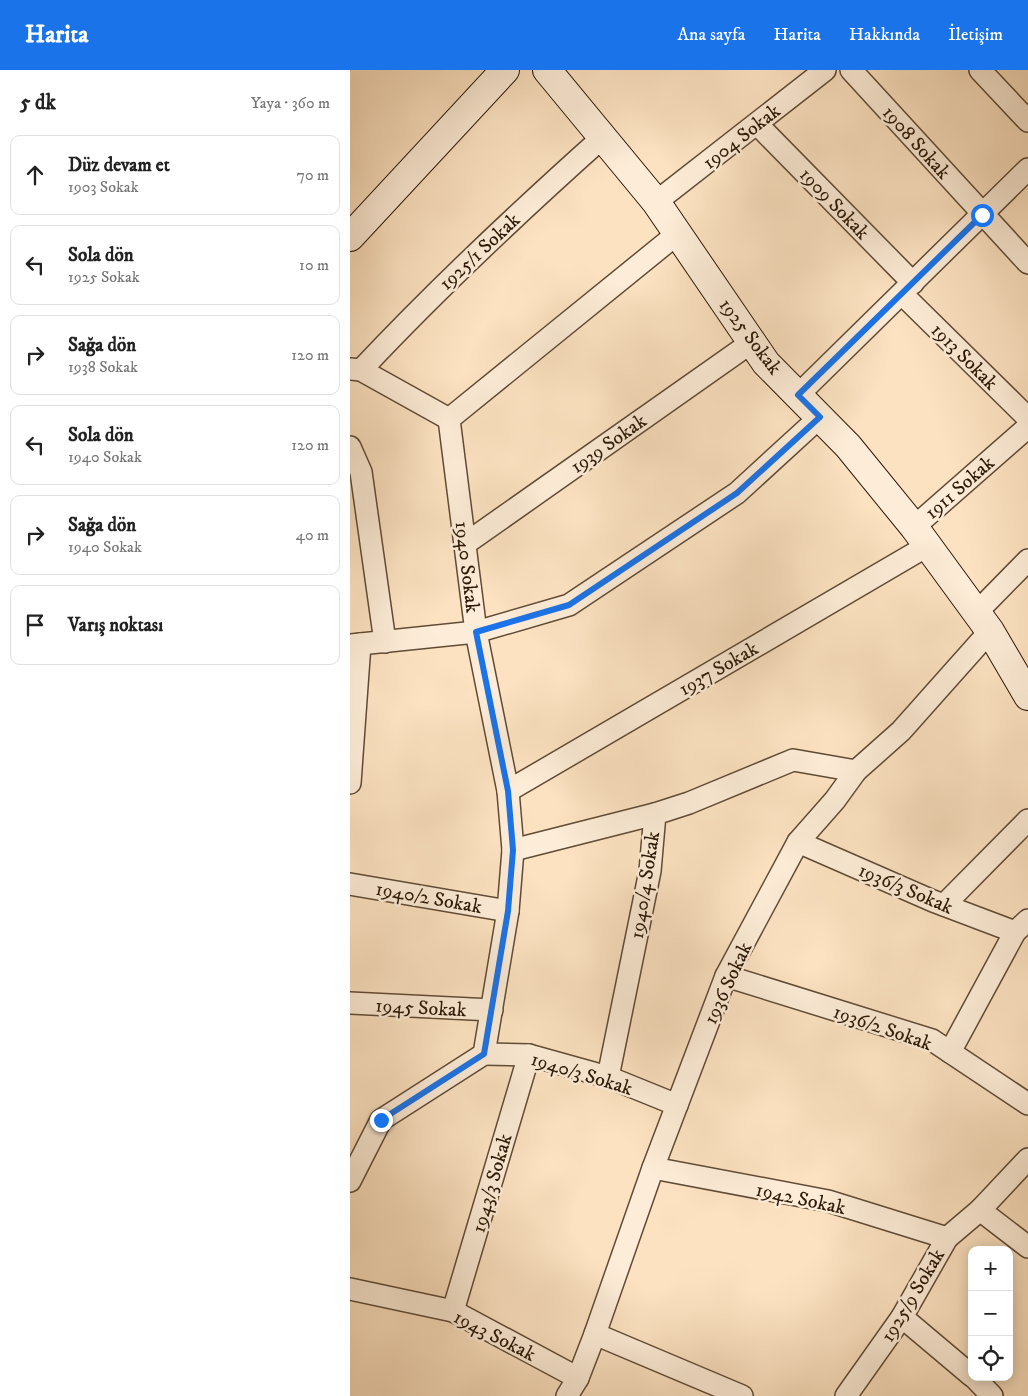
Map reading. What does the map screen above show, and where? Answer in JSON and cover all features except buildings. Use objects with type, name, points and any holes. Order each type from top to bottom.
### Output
[{"type":"street","points":[[350,237],[505,70]]},
{"type":"street","name":"1925 Sokak","points":[[547,70],[656,202],[766,363],[848,446],[920,536],[984,622],[1028,696]]},
{"type":"street","name":"1904 Sokak","points":[[656,202],[825,70]]},
{"type":"street","name":"1908 Sokak","points":[[852,70],[982,215],[1028,262]]},
{"type":"street","points":[[980,70],[1028,121]]},
{"type":"street","name":"1909 Sokak","points":[[757,124],[907,288]]},
{"type":"street","name":"1925/1 Sokak","points":[[355,369],[508,223],[603,137]]},
{"type":"street","points":[[798,395],[1028,169]]},
{"type":"street","points":[[355,369],[449,419],[677,234]]},
{"type":"street","name":"1913 Sokak","points":[[907,288],[1028,418]]},
{"type":"street","name":"1939 Sokak","points":[[465,544],[752,342]]},
{"type":"street","points":[[350,783],[355,645],[476,632],[569,605],[737,493],[820,417]]},
{"type":"street","name":"1940 Sokak","points":[[449,419],[476,632],[508,791],[513,850],[508,911],[484,1054]]},
{"type":"street","name":"1911 Sokak","points":[[920,536],[1028,427]]},
{"type":"street","points":[[350,447],[385,642]]},
{"type":"street","name":"1937 Sokak","points":[[508,791],[920,536]]},
{"type":"street","name":"1936 Sokak","points":[[572,1387],[595,1334],[652,1168],[726,976],[798,842],[836,800],[856,771],[901,731],[984,622],[1028,560]]},
{"type":"street","name":"1940/4 Sokak","points":[[608,1077],[650,871],[655,814],[689,803],[793,760],[856,771]]},
{"type":"street","points":[[513,850],[655,814]]},
{"type":"street","points":[[944,905],[1028,820]]},
{"type":"street","name":"1936/3 Sokak","points":[[798,842],[944,905],[1022,926]]},
{"type":"street","name":"1940/2 Sokak","points":[[350,884],[508,911]]},
{"type":"street","points":[[950,1052],[1022,926]]},
{"type":"street","name":"1936/2 Sokak","points":[[726,976],[932,1040],[1028,1104]]},
{"type":"street","name":"1945 Sokak","points":[[350,1003],[492,1010]]},
{"type":"street","points":[[350,1181],[381,1120],[484,1054]]},
{"type":"street","name":"1940/3 Sokak","points":[[484,1054],[528,1055],[608,1077],[677,1105]]},
{"type":"street","name":"1943/3 Sokak","points":[[453,1311],[528,1055]]},
{"type":"street","name":"1925/9 Sokak","points":[[846,1396],[902,1317],[947,1238],[980,1210],[1028,1159]]},
{"type":"street","name":"1942 Sokak","points":[[652,1168],[828,1201],[947,1238]]},
{"type":"street","points":[[980,1210],[1028,1247]]},
{"type":"street","name":"1943 Sokak","points":[[350,1289],[453,1311],[572,1387]]},
{"type":"street","points":[[902,1317],[968,1372]]},
{"type":"street","points":[[595,1334],[742,1396]]},
{"type":"street","points":[[978,1381],[992,1396]]},
{"type":"route","points":[[381,1120],[484,1054],[508,911],[513,850],[508,791],[476,632],[569,605],[737,493],[820,417],[798,395],[982,215]]}]
